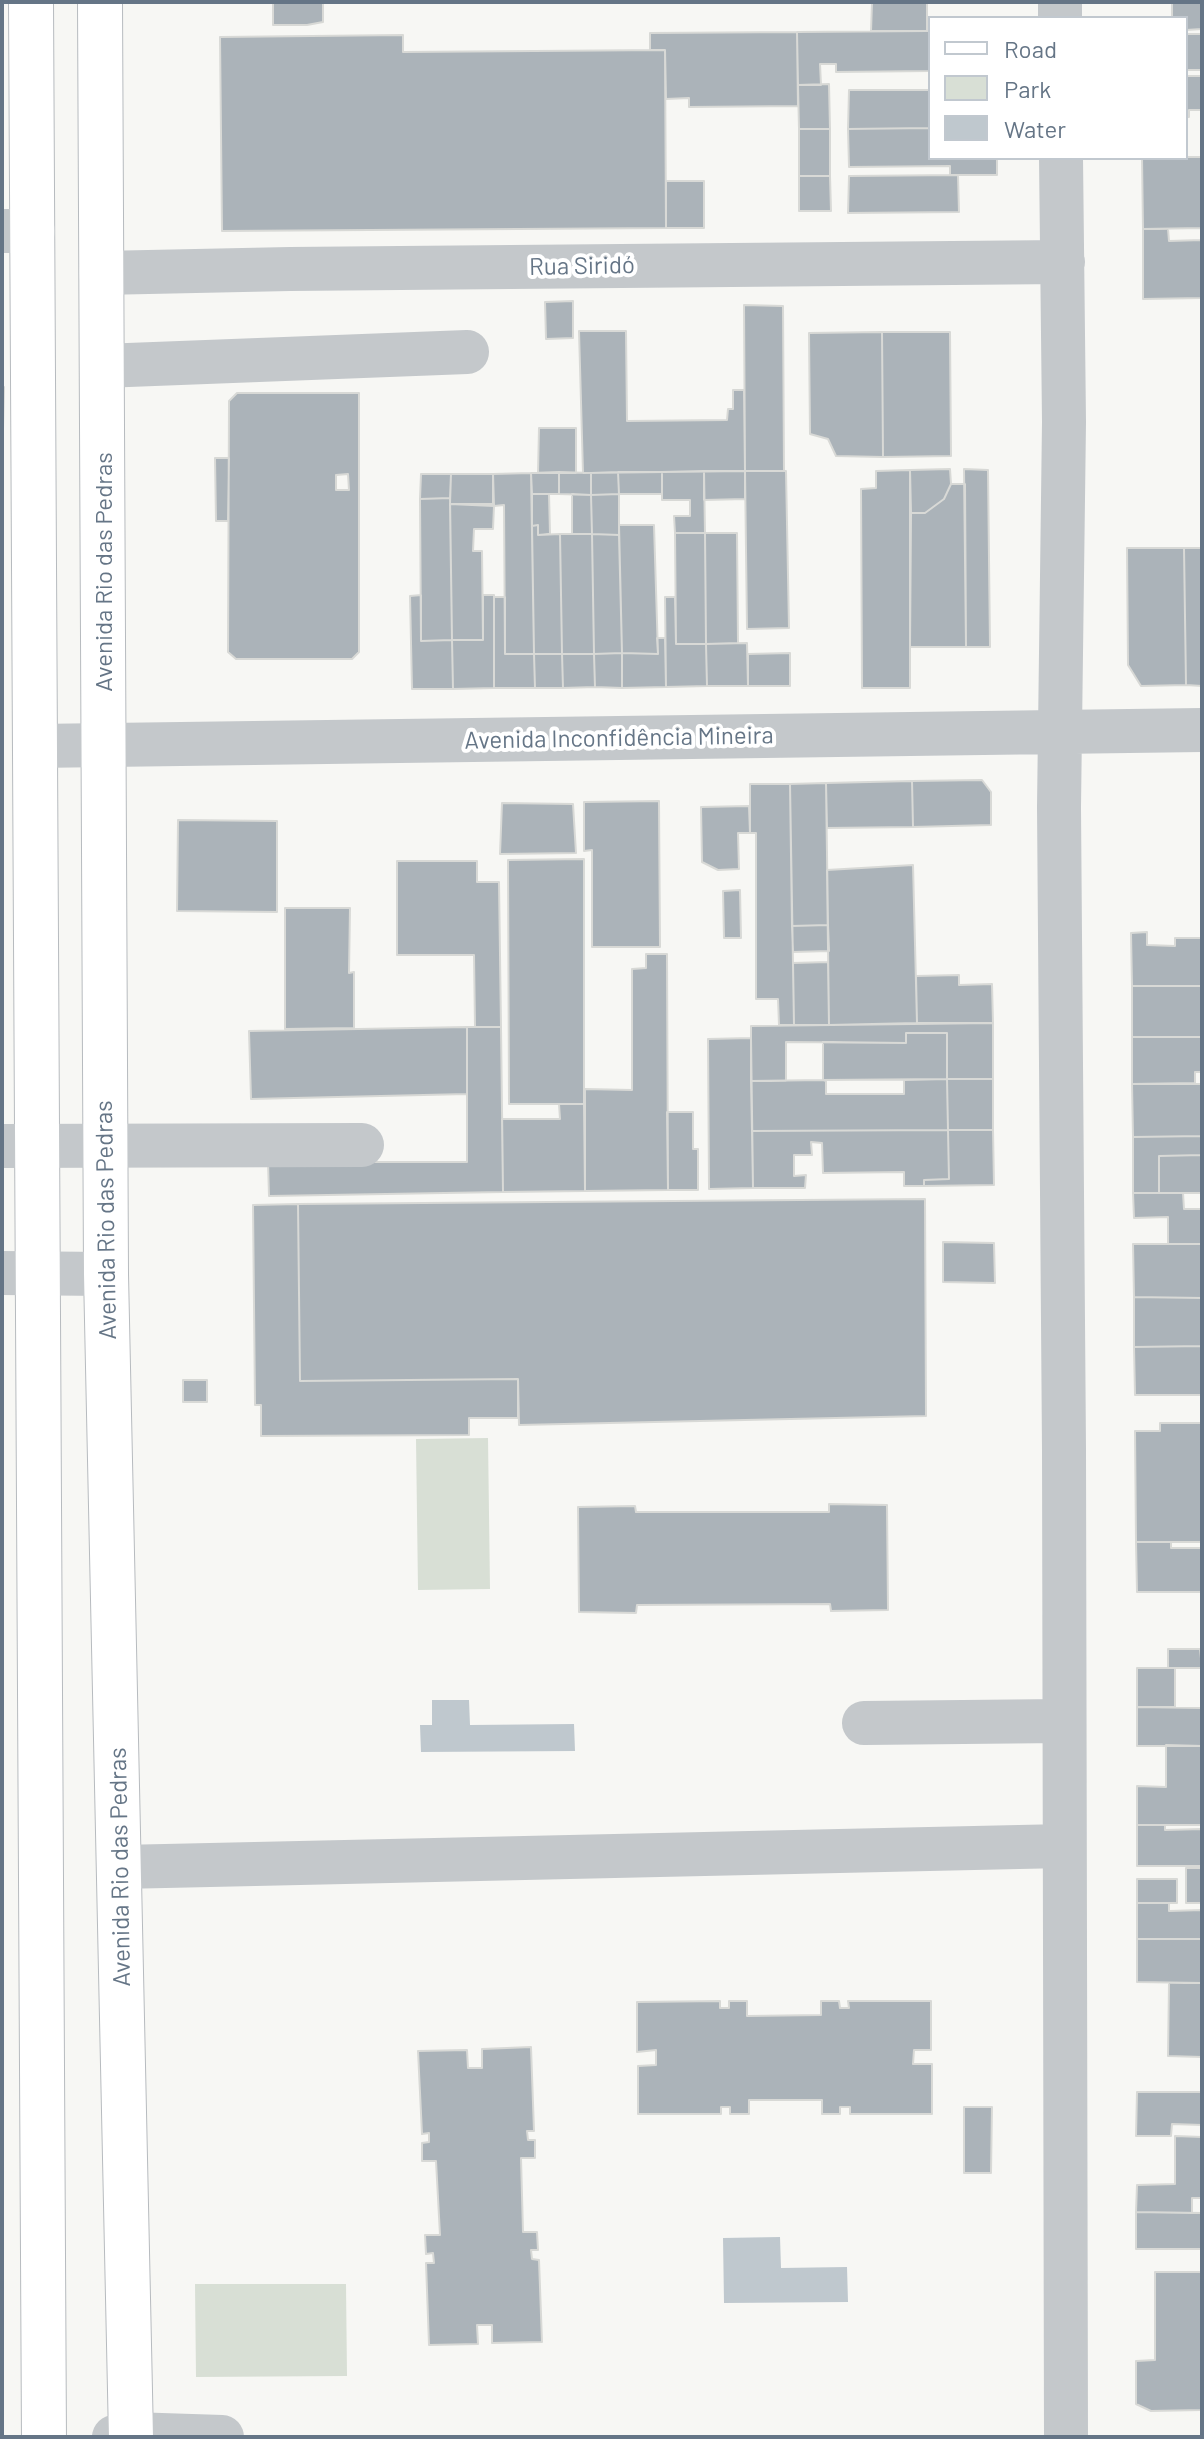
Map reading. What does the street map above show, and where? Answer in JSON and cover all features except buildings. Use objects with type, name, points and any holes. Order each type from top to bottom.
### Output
[{"type":"main road","points":[[31,2],[17,231],[35,746],[20,1147],[20,1273],[44,2437]]},
{"type":"main road","name":"Avenida Rio das Pedras","points":[[100,2],[106,1274],[120,1867],[126,2436]]},
{"type":"street","points":[[1061,160],[1064,422],[1060,732],[1064,1434],[1062,1721],[1066,2437]]},
{"type":"street","name":"Rua Siridó","points":[[101,273],[322,268],[1063,262]]},
{"type":"street","points":[[102,366],[467,352]]},
{"type":"street","name":"Avenida Inconfidência Mineira","points":[[35,746],[1202,730]]},
{"type":"street","points":[[20,1147],[362,1145]]},
{"type":"street","points":[[20,1273],[106,1274]]},
{"type":"street","points":[[864,1723],[1062,1721]]},
{"type":"street","points":[[120,1867],[1064,1846]]},
{"type":"street","points":[[126,2436],[222,2437]]},
{"type":"green space","points":[[488,1438],[490,1589],[418,1590],[416,1439]]},
{"type":"green space","points":[[195,2284],[346,2284],[347,2376],[196,2377]]},
{"type":"water","points":[[432,1700],[469,1700],[470,1725],[574,1724],[575,1751],[421,1752],[420,1725],[432,1725]]},
{"type":"water","points":[[780,2237],[781,2268],[847,2267],[848,2302],[724,2303],[723,2238]]}]
